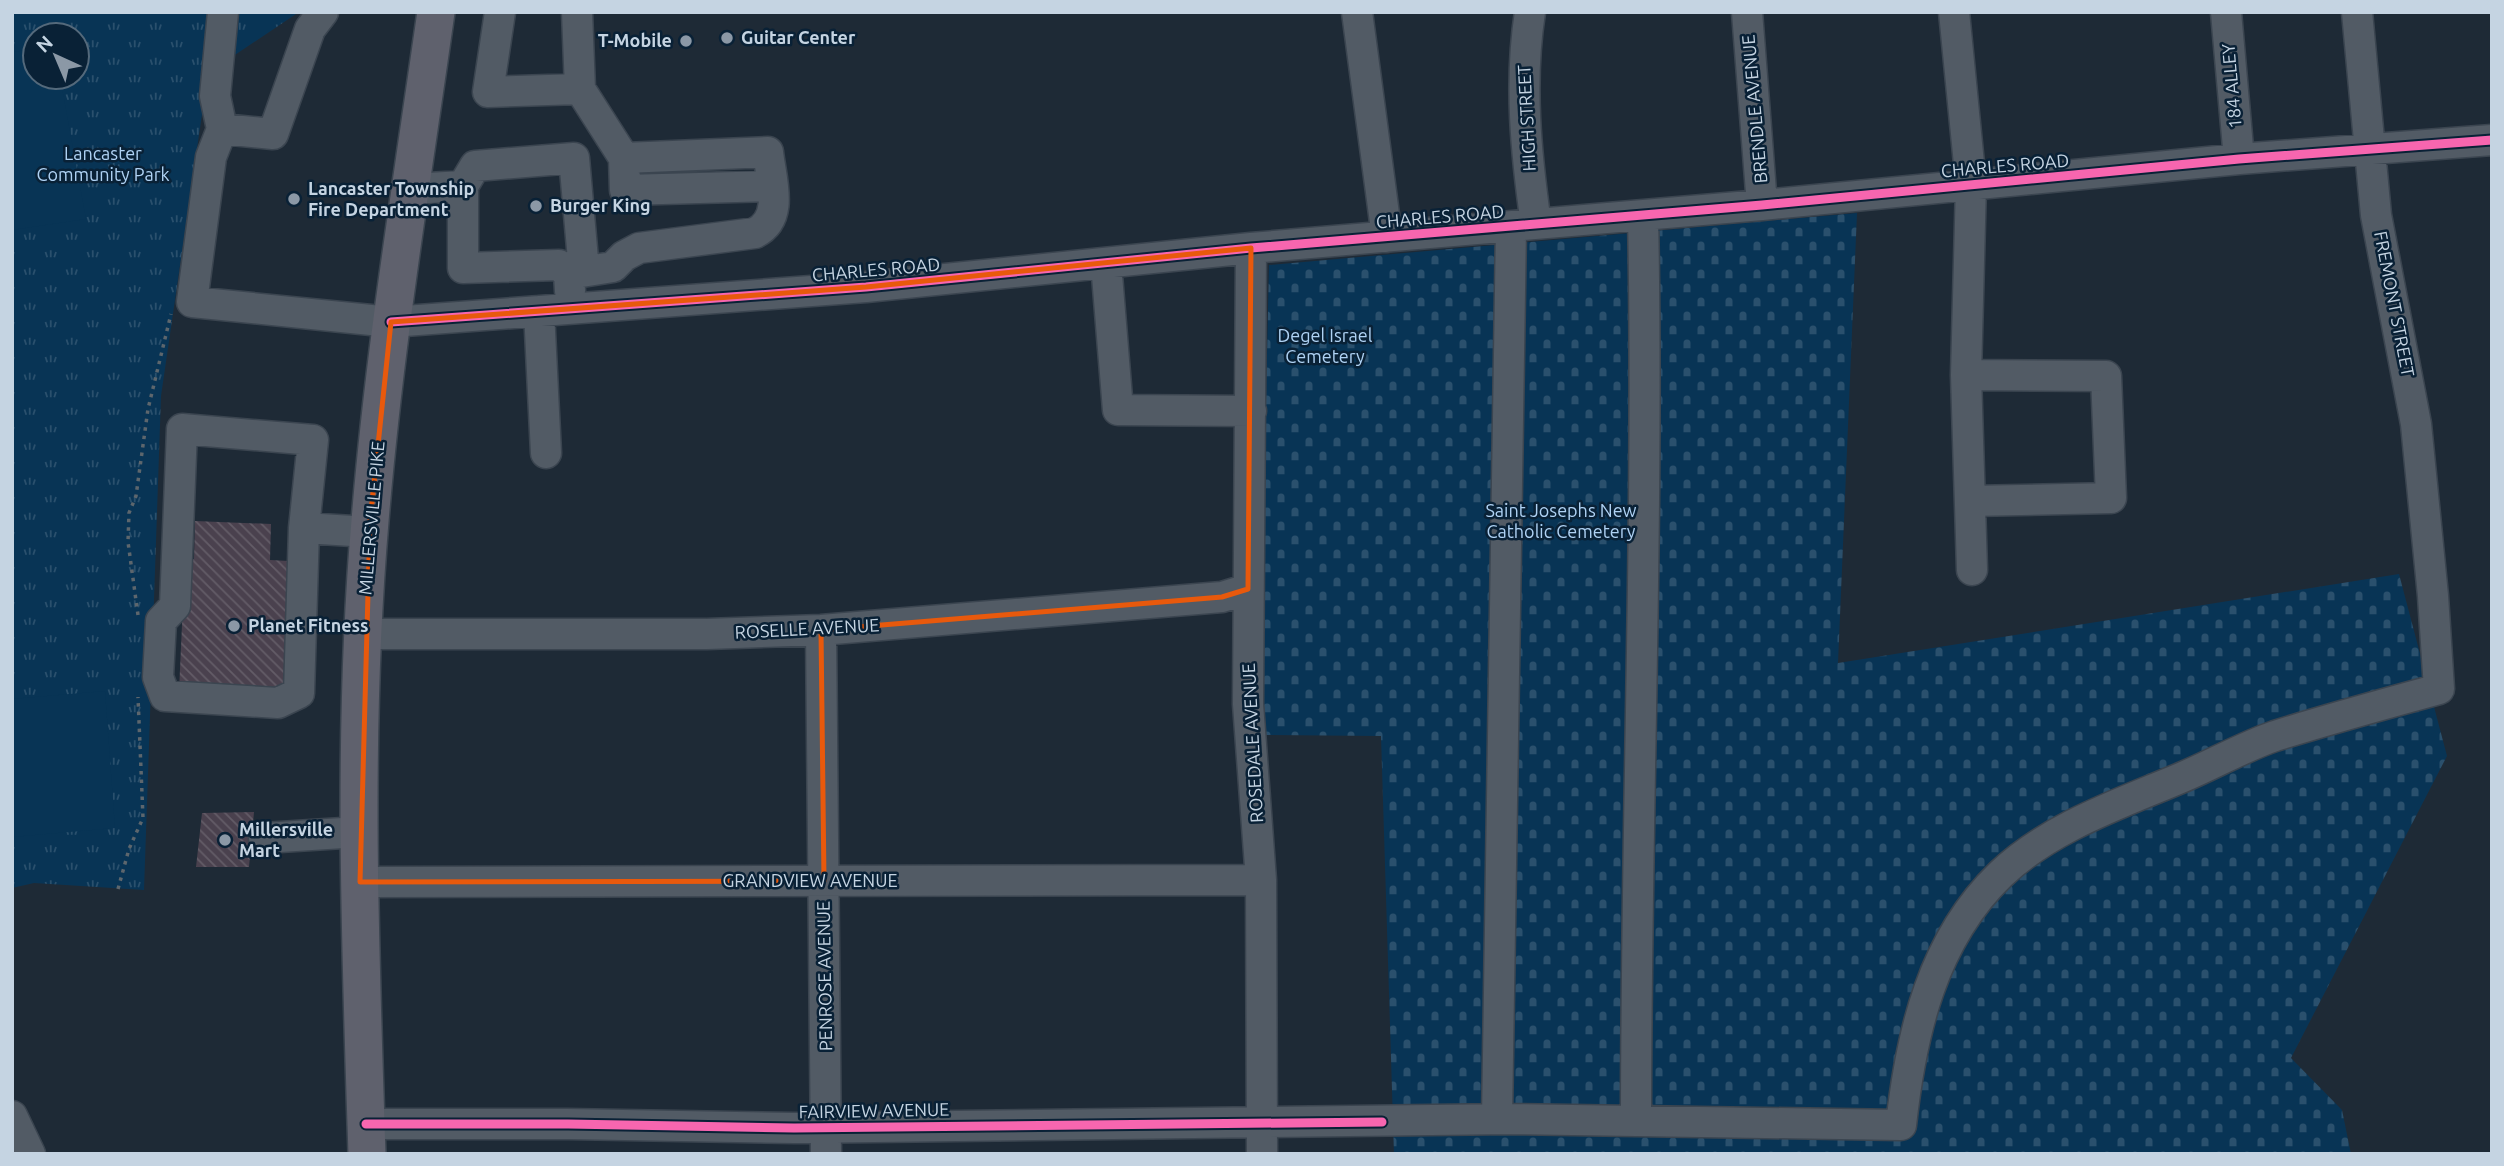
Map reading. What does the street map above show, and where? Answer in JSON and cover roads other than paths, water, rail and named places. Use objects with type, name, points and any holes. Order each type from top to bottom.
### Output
[{"type":"main road","name":"MILLERSVILLE PIKE","points":[[367,1139],[359,832],[363,634],[369,532],[391,322],[436,12]]},
{"type":"street","points":[[223,12],[215,96],[222,129],[273,134],[310,29],[323,12]]},
{"type":"street","points":[[500,12],[488,92],[580,89]]},
{"type":"street","points":[[571,309],[576,272],[574,158],[475,166],[463,186],[463,268],[541,263],[559,265],[576,272],[613,267],[624,256],[639,248],[755,233],[766,228],[774,215],[768,152],[624,158],[580,89],[577,12]]},
{"type":"street","points":[[1357,12],[1387,237]]},
{"type":"street","name":"HIGH STREET","points":[[1497,1119],[1524,225],[1524,72],[1530,12]]},
{"type":"street","name":"BRENDLE AVENUE","points":[[1747,12],[1762,205]]},
{"type":"street","points":[[1954,12],[1971,184],[1966,375],[1972,570]]},
{"type":"street","name":"184 ALLEY","points":[[2226,12],[2239,159]]},
{"type":"street","name":"FREMONT STREET","points":[[1636,1121],[1902,1125],[1914,1041],[1930,980],[1960,928],[2001,874],[2073,825],[2217,760],[2328,719],[2439,689],[2433,596],[2412,393],[2376,215],[2357,12]]},
{"type":"street","name":"CHARLES ROAD","points":[[222,129],[211,157],[192,302],[391,322],[866,287],[1251,248],[1762,205],[2239,159],[2492,140]]},
{"type":"street","points":[[411,189],[463,186]]},
{"type":"street","points":[[1636,1121],[1637,846],[1646,378],[1643,215]]},
{"type":"street","name":"ROSEDALE AVENUE","points":[[1251,248],[1248,704],[1261,880],[1262,1154]]},
{"type":"street","points":[[1106,263],[1118,410],[1251,411]]},
{"type":"street","points":[[539,311],[547,453]]},
{"type":"street","points":[[1966,375],[2106,376],[2111,498],[1970,501]]},
{"type":"street","points":[[182,429],[313,440],[304,528],[299,693],[278,703],[165,695],[158,677],[161,621],[175,606],[182,429]]},
{"type":"street","points":[[304,528],[369,532]]},
{"type":"street","name":"ROSELLE AVENUE","points":[[363,634],[707,634],[821,630],[1222,597],[1248,589]]},
{"type":"street","name":"PENROSE AVENUE","points":[[821,630],[826,1140]]},
{"type":"street","points":[[264,838],[359,832]]},
{"type":"street","name":"GRANDVIEW AVENUE","points":[[360,882],[1261,880]]},
{"type":"street","points":[[12,1116],[30,1154]]},
{"type":"street","name":"FAIRVIEW AVENUE","points":[[367,1139],[826,1140],[1263,1123],[1497,1119],[1636,1121]]},
{"type":"place","name":"Guitar Center","points":[[727,38]]},
{"type":"place","name":"T-Mobile","points":[[686,41]]},
{"type":"place","name":"Lancaster Township Fire Department","points":[[294,199]]},
{"type":"place","name":"Burger King","points":[[536,206]]},
{"type":"place","name":"Planet Fitness","points":[[234,626]]},
{"type":"place","name":"Millersville Mart","points":[[225,840]]},
{"type":"park label","name":"Lancaster Community Park","points":[[103,164]]},
{"type":"park label","name":"Degel Israel Cemetery","points":[[1325,346]]},
{"type":"park label","name":"Saint Josephs New Catholic Cemetery","points":[[1561,521]]}]
